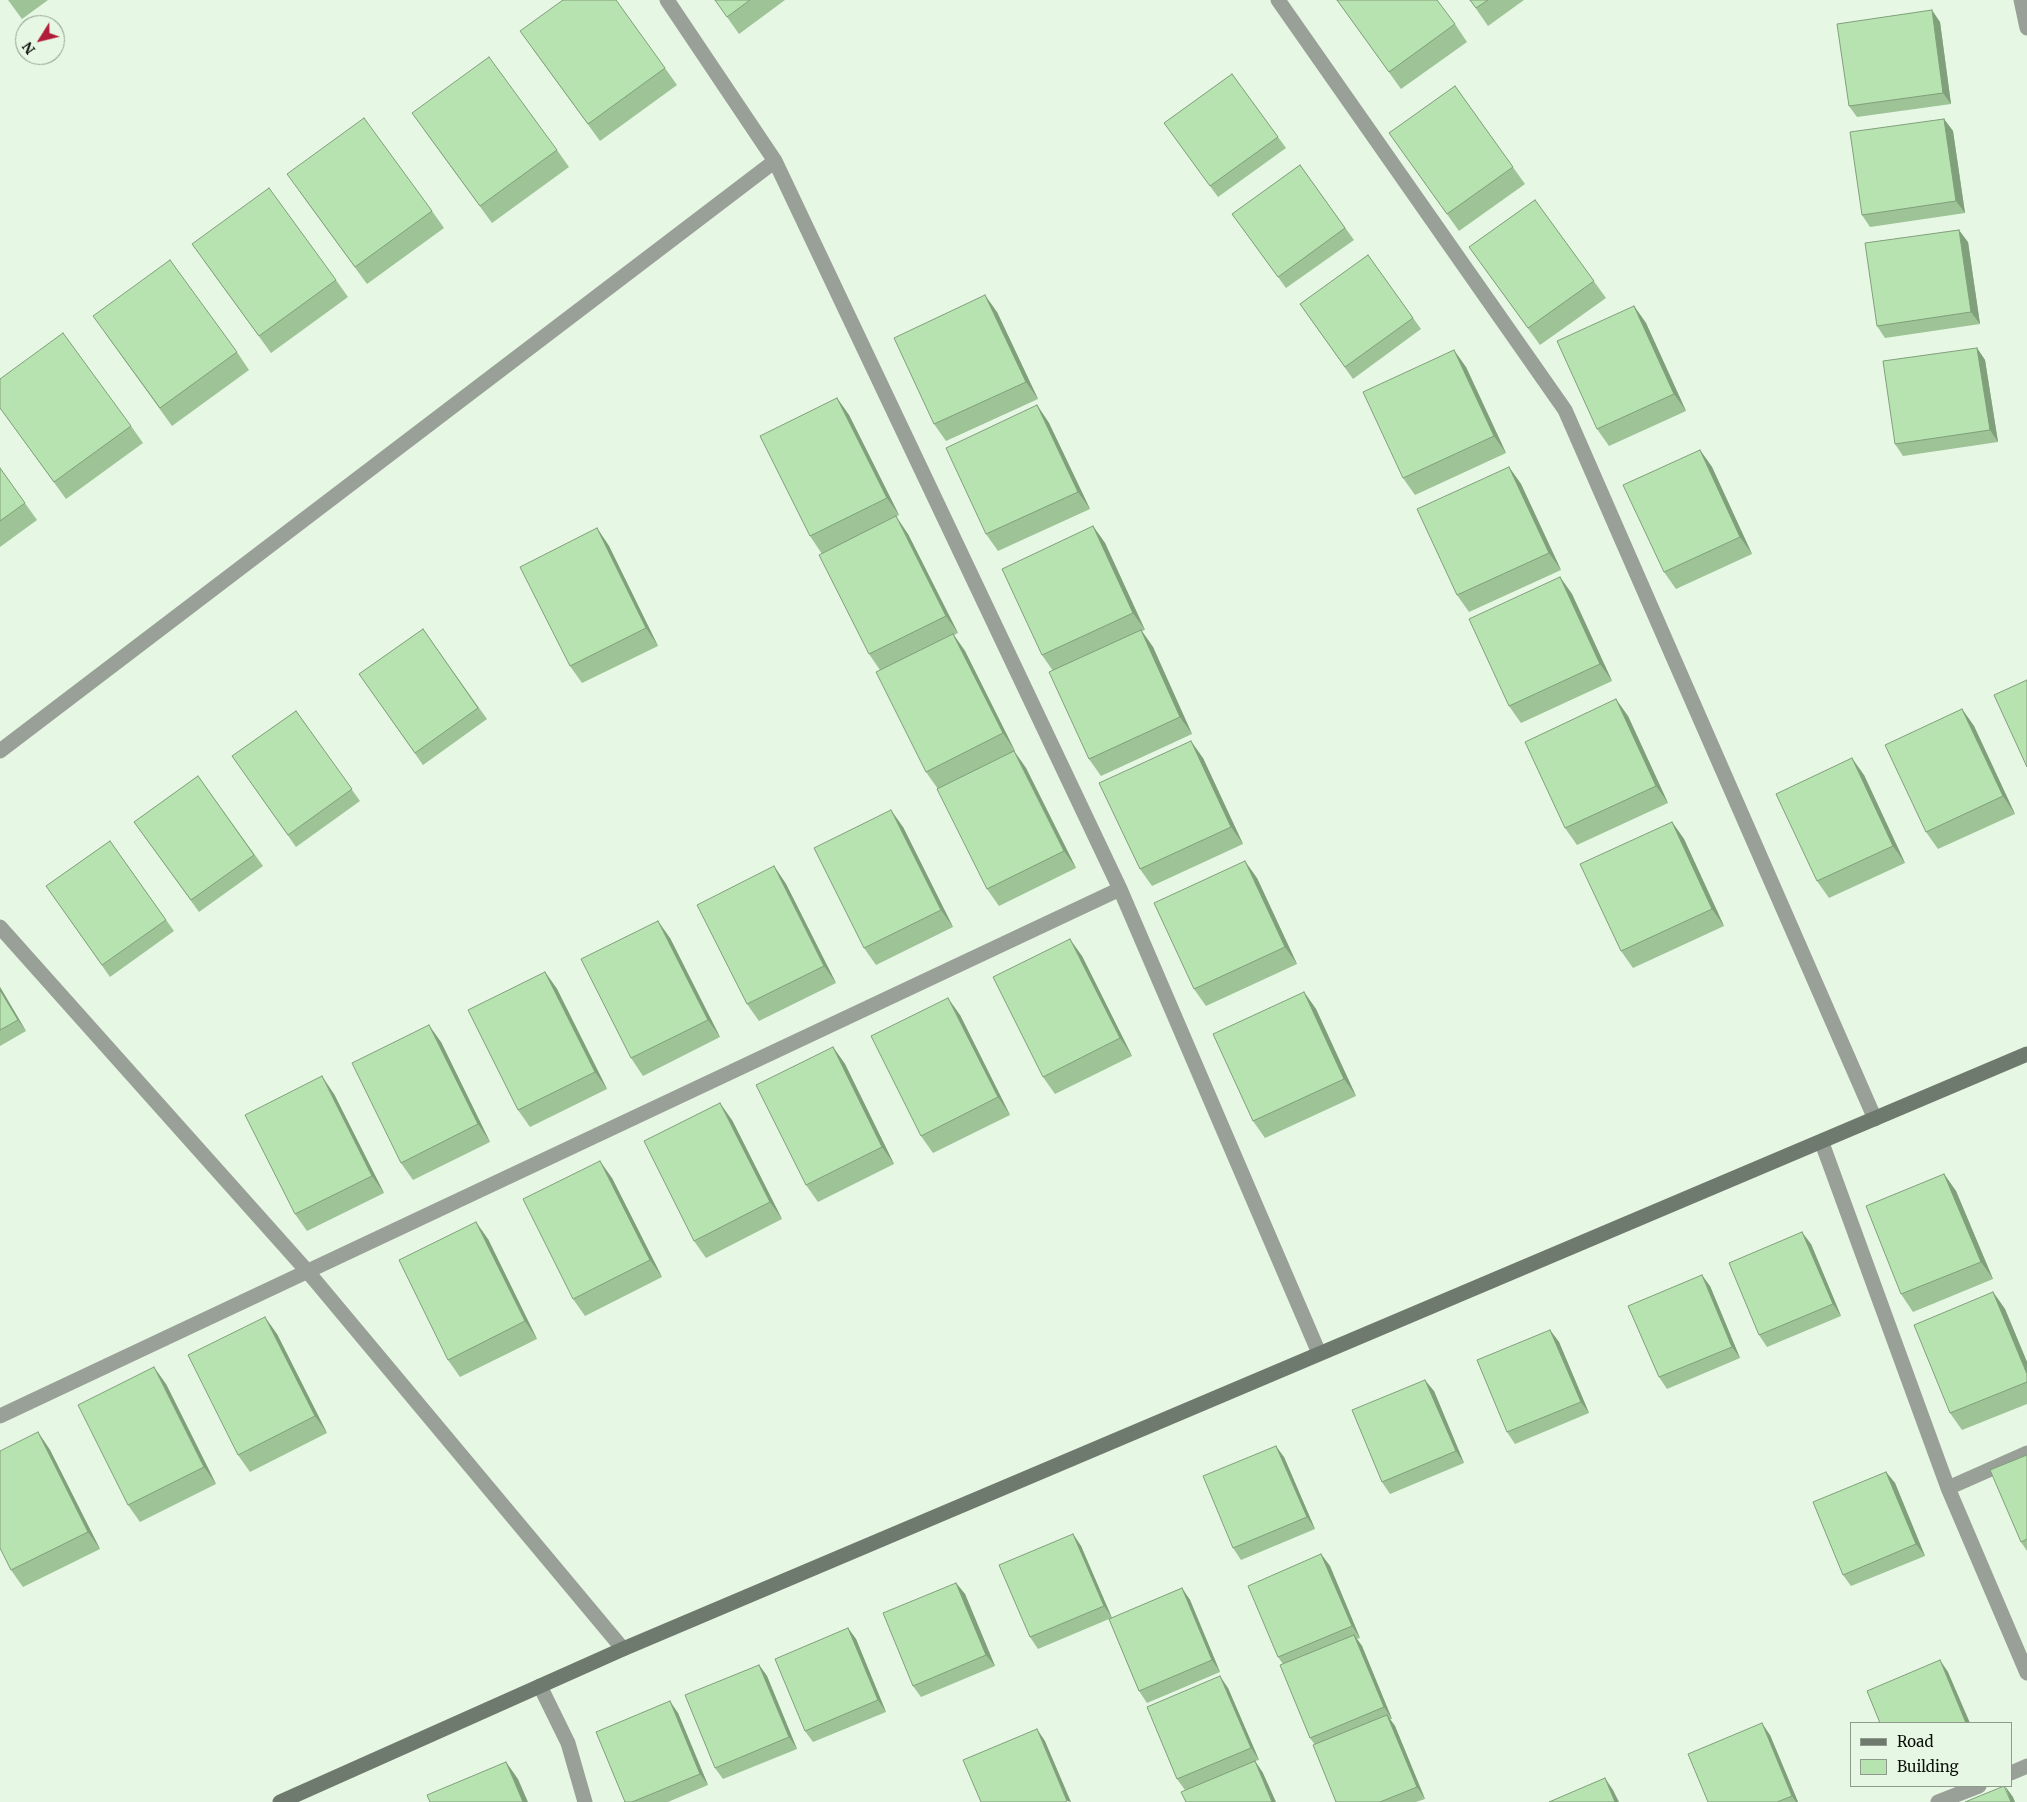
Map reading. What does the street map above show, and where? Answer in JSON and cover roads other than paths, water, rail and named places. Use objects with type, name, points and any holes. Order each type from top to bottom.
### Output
[{"type":"main road","points":[[280,1802],[623,1649],[2027,1054]]},
{"type":"street","points":[[667,0],[775,161],[1120,889],[1319,1353]]},
{"type":"street","points":[[1278,0],[1565,410],[1874,1119]]},
{"type":"street","points":[[2022,0],[2027,28]]},
{"type":"street","points":[[0,752],[775,161]]},
{"type":"street","points":[[0,1416],[1120,889]]},
{"type":"street","points":[[0,927],[308,1272],[623,1649]]},
{"type":"street","points":[[1822,1142],[1948,1488],[2027,1673]]},
{"type":"street","points":[[1948,1488],[2027,1453]]},
{"type":"street","points":[[540,1686],[568,1743],[585,1802]]},
{"type":"street","points":[[2012,1773],[2027,1766]]},
{"type":"street","points":[[1938,1802],[1976,1787]]}]
